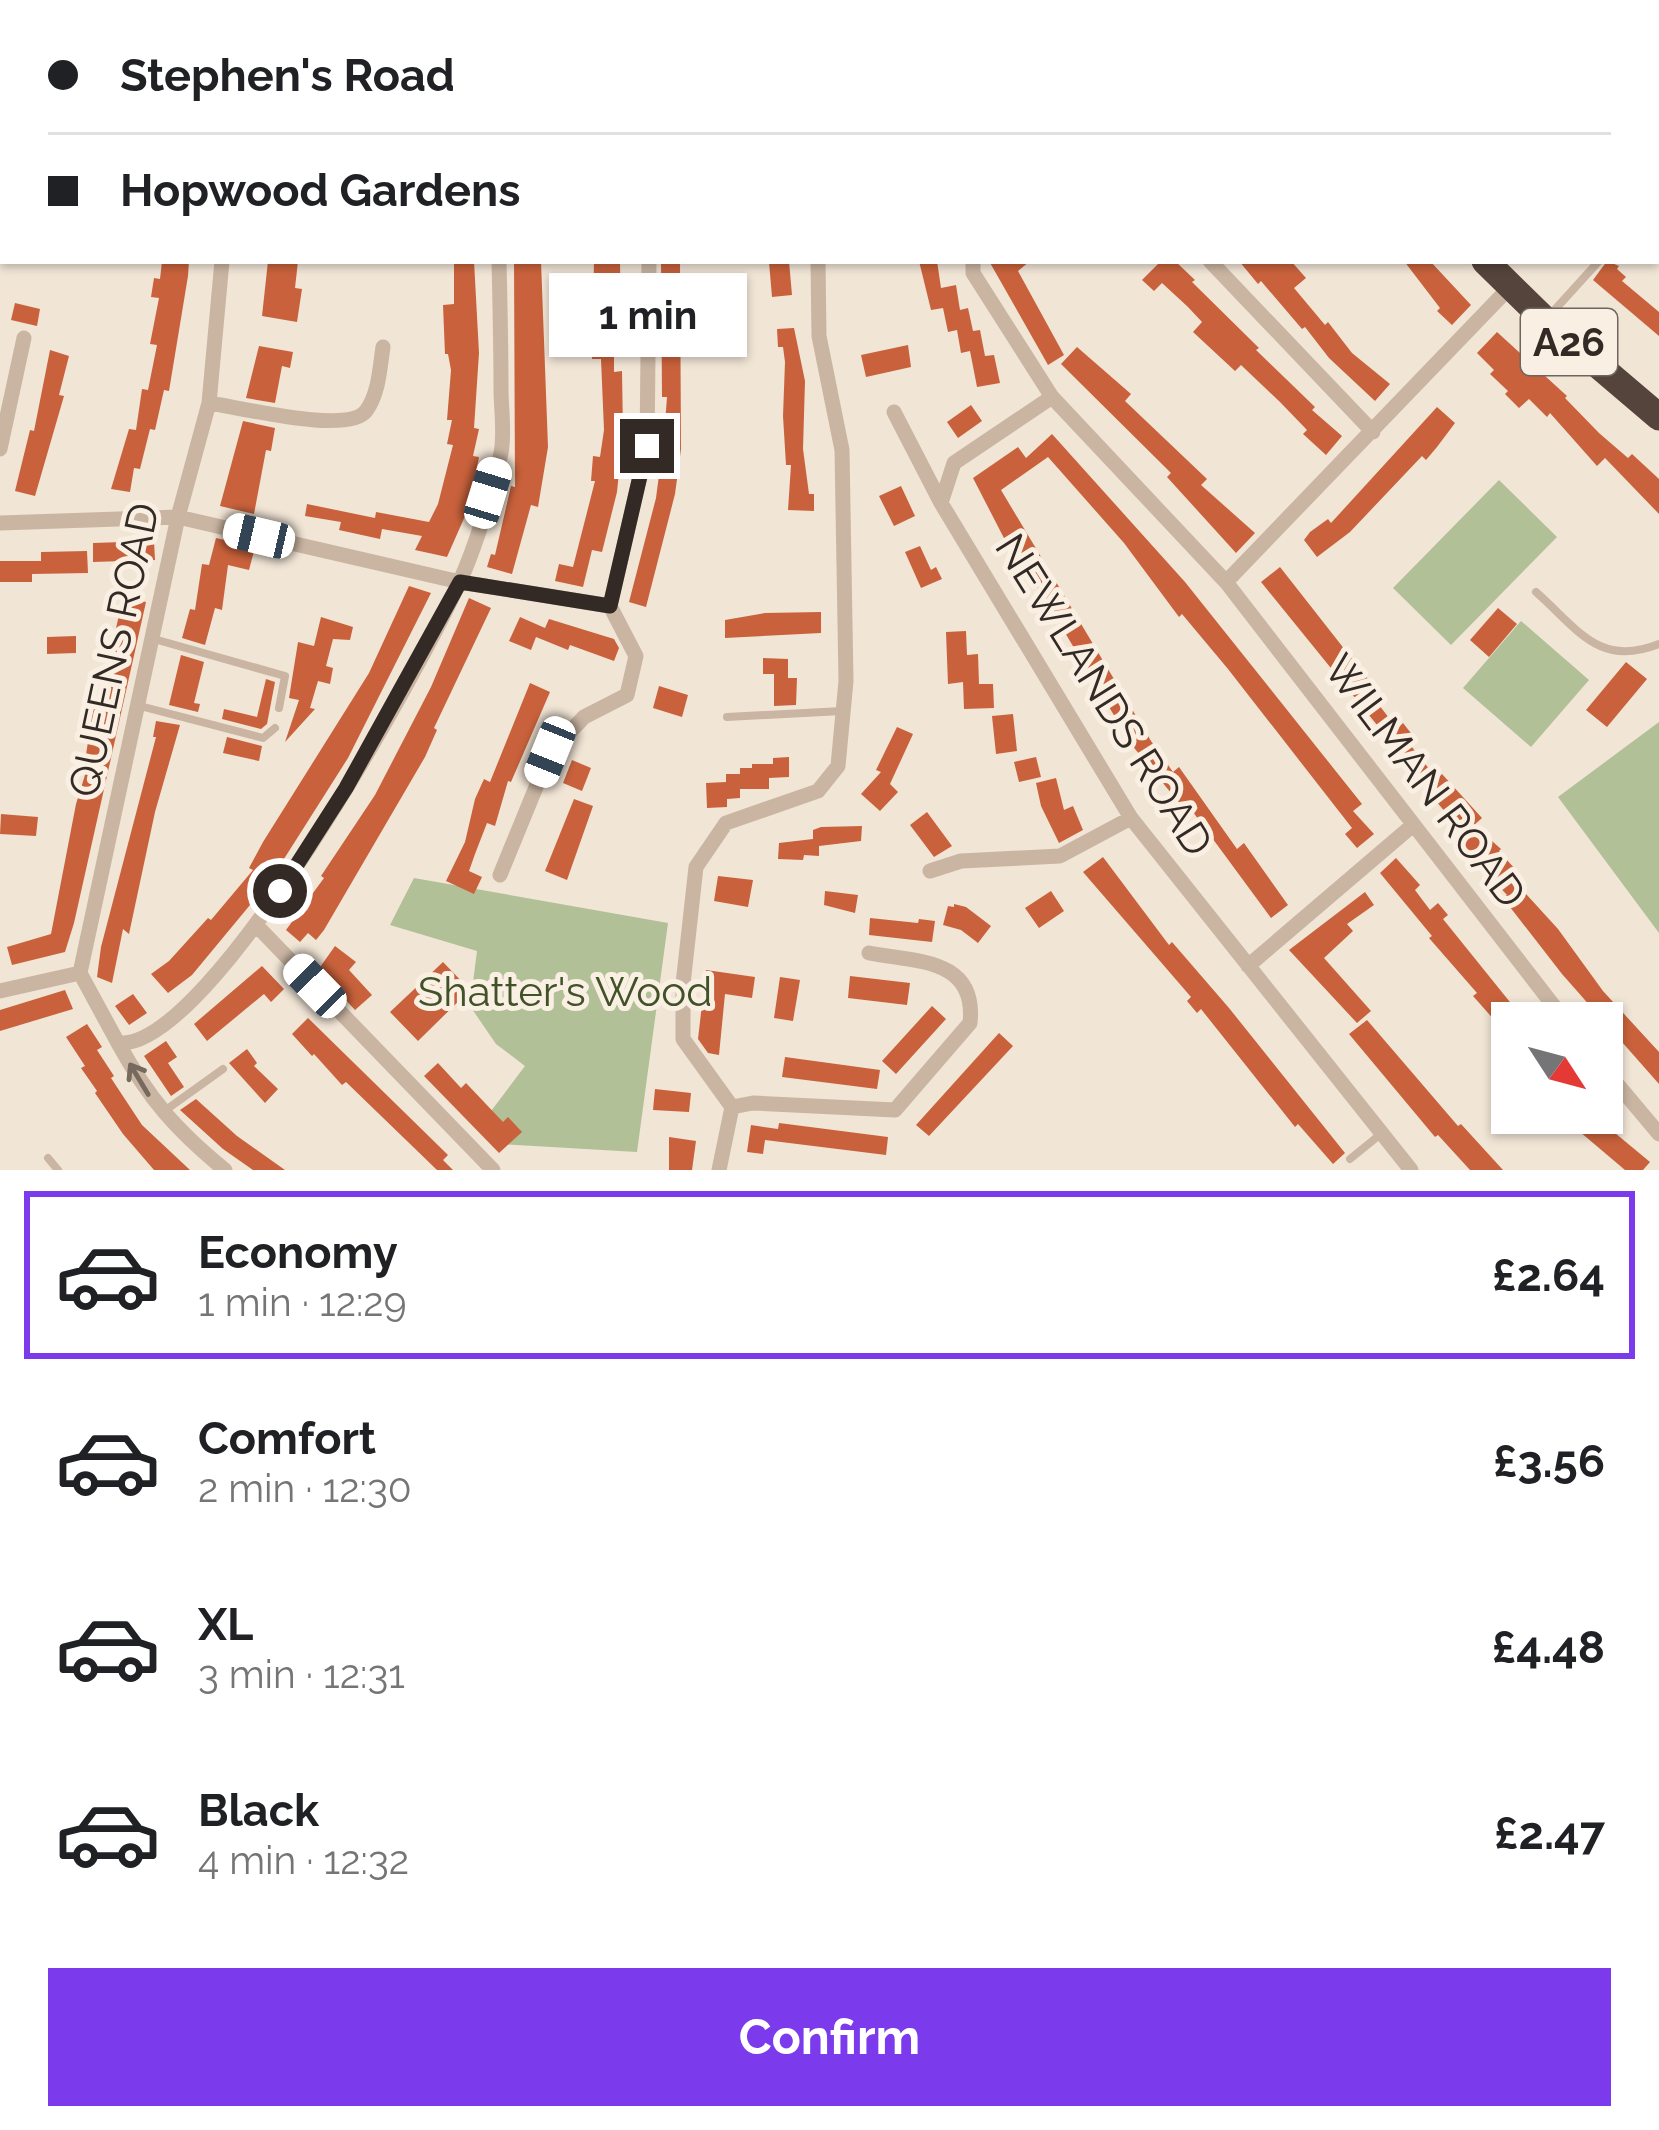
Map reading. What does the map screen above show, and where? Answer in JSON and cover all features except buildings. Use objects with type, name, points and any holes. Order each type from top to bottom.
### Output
[{"type":"highway","name":"A26","points":[[1488,264],[1545,320],[1659,417]]},
{"type":"street","name":"QUEENS ROAD","points":[[80,973],[178,517],[209,403],[222,264]]},
{"type":"street","points":[[118,1043],[130,1044],[147,1035],[208,987],[256,925],[305,857],[460,582],[502,449],[500,264]]},
{"type":"street","points":[[500,875],[550,752],[584,717],[628,694],[636,656],[610,606],[647,446],[649,264]]},
{"type":"street","points":[[719,1170],[732,1107],[683,1039],[683,984],[696,868],[726,823],[818,791],[838,766],[843,710],[842,450],[819,336],[818,264]]},
{"type":"street","name":"WILMAN ROAD","points":[[973,264],[973,273],[1052,397],[1226,582],[1551,1002]]},
{"type":"street","points":[[1213,264],[1373,432]]},
{"type":"street","points":[[1226,582],[1510,287]]},
{"type":"street","points":[[0,449],[24,338]]},
{"type":"street","points":[[209,403],[326,422],[354,420],[366,412],[377,385],[383,347]]},
{"type":"street","points":[[941,503],[954,463],[1052,397]]},
{"type":"street","name":"NEWLANDS ROAD","points":[[894,412],[941,503],[1131,818],[1411,1170]]},
{"type":"street","points":[[1,522],[178,517],[460,582],[610,606]]},
{"type":"street","points":[[930,872],[961,861],[1060,856],[1131,818]]},
{"type":"street","points":[[1248,966],[1413,825]]},
{"type":"street","points":[[256,925],[494,1170]]},
{"type":"street","points":[[732,1107],[753,1103],[895,1110],[970,1023],[972,1007],[961,980],[949,968],[869,953]]},
{"type":"street","points":[[0,991],[80,973],[161,1113],[225,1170]]},
{"type":"street","points":[[1623,1091],[1659,1135]]},
{"type":"lane","points":[[1545,320],[1596,264]]},
{"type":"lane","points":[[1536,592],[1599,648],[1614,653],[1659,644]]},
{"type":"lane","points":[[153,638],[285,676],[279,708]]},
{"type":"lane","points":[[138,706],[263,738],[275,728]]},
{"type":"lane","points":[[727,717],[843,710]]},
{"type":"lane","points":[[161,1113],[223,1069]]},
{"type":"lane","points":[[1350,1159],[1382,1133]]},
{"type":"lane","points":[[48,1159],[58,1170]]},
{"type":"green space","points":[[1499,480],[1557,537],[1451,645],[1393,588]]},
{"type":"green space","points":[[1521,621],[1589,680],[1531,747],[1463,688]]},
{"type":"green space","points":[[1659,722],[1659,933],[1558,797]]},
{"type":"green space","name":"Shatter's Wood","points":[[414,878],[668,923],[637,1152],[499,1144],[485,1119],[525,1066],[496,1044],[470,1006],[477,951],[390,925]]},
{"type":"route","points":[[280,891],[346,788],[460,582],[610,606],[647,446]]}]
